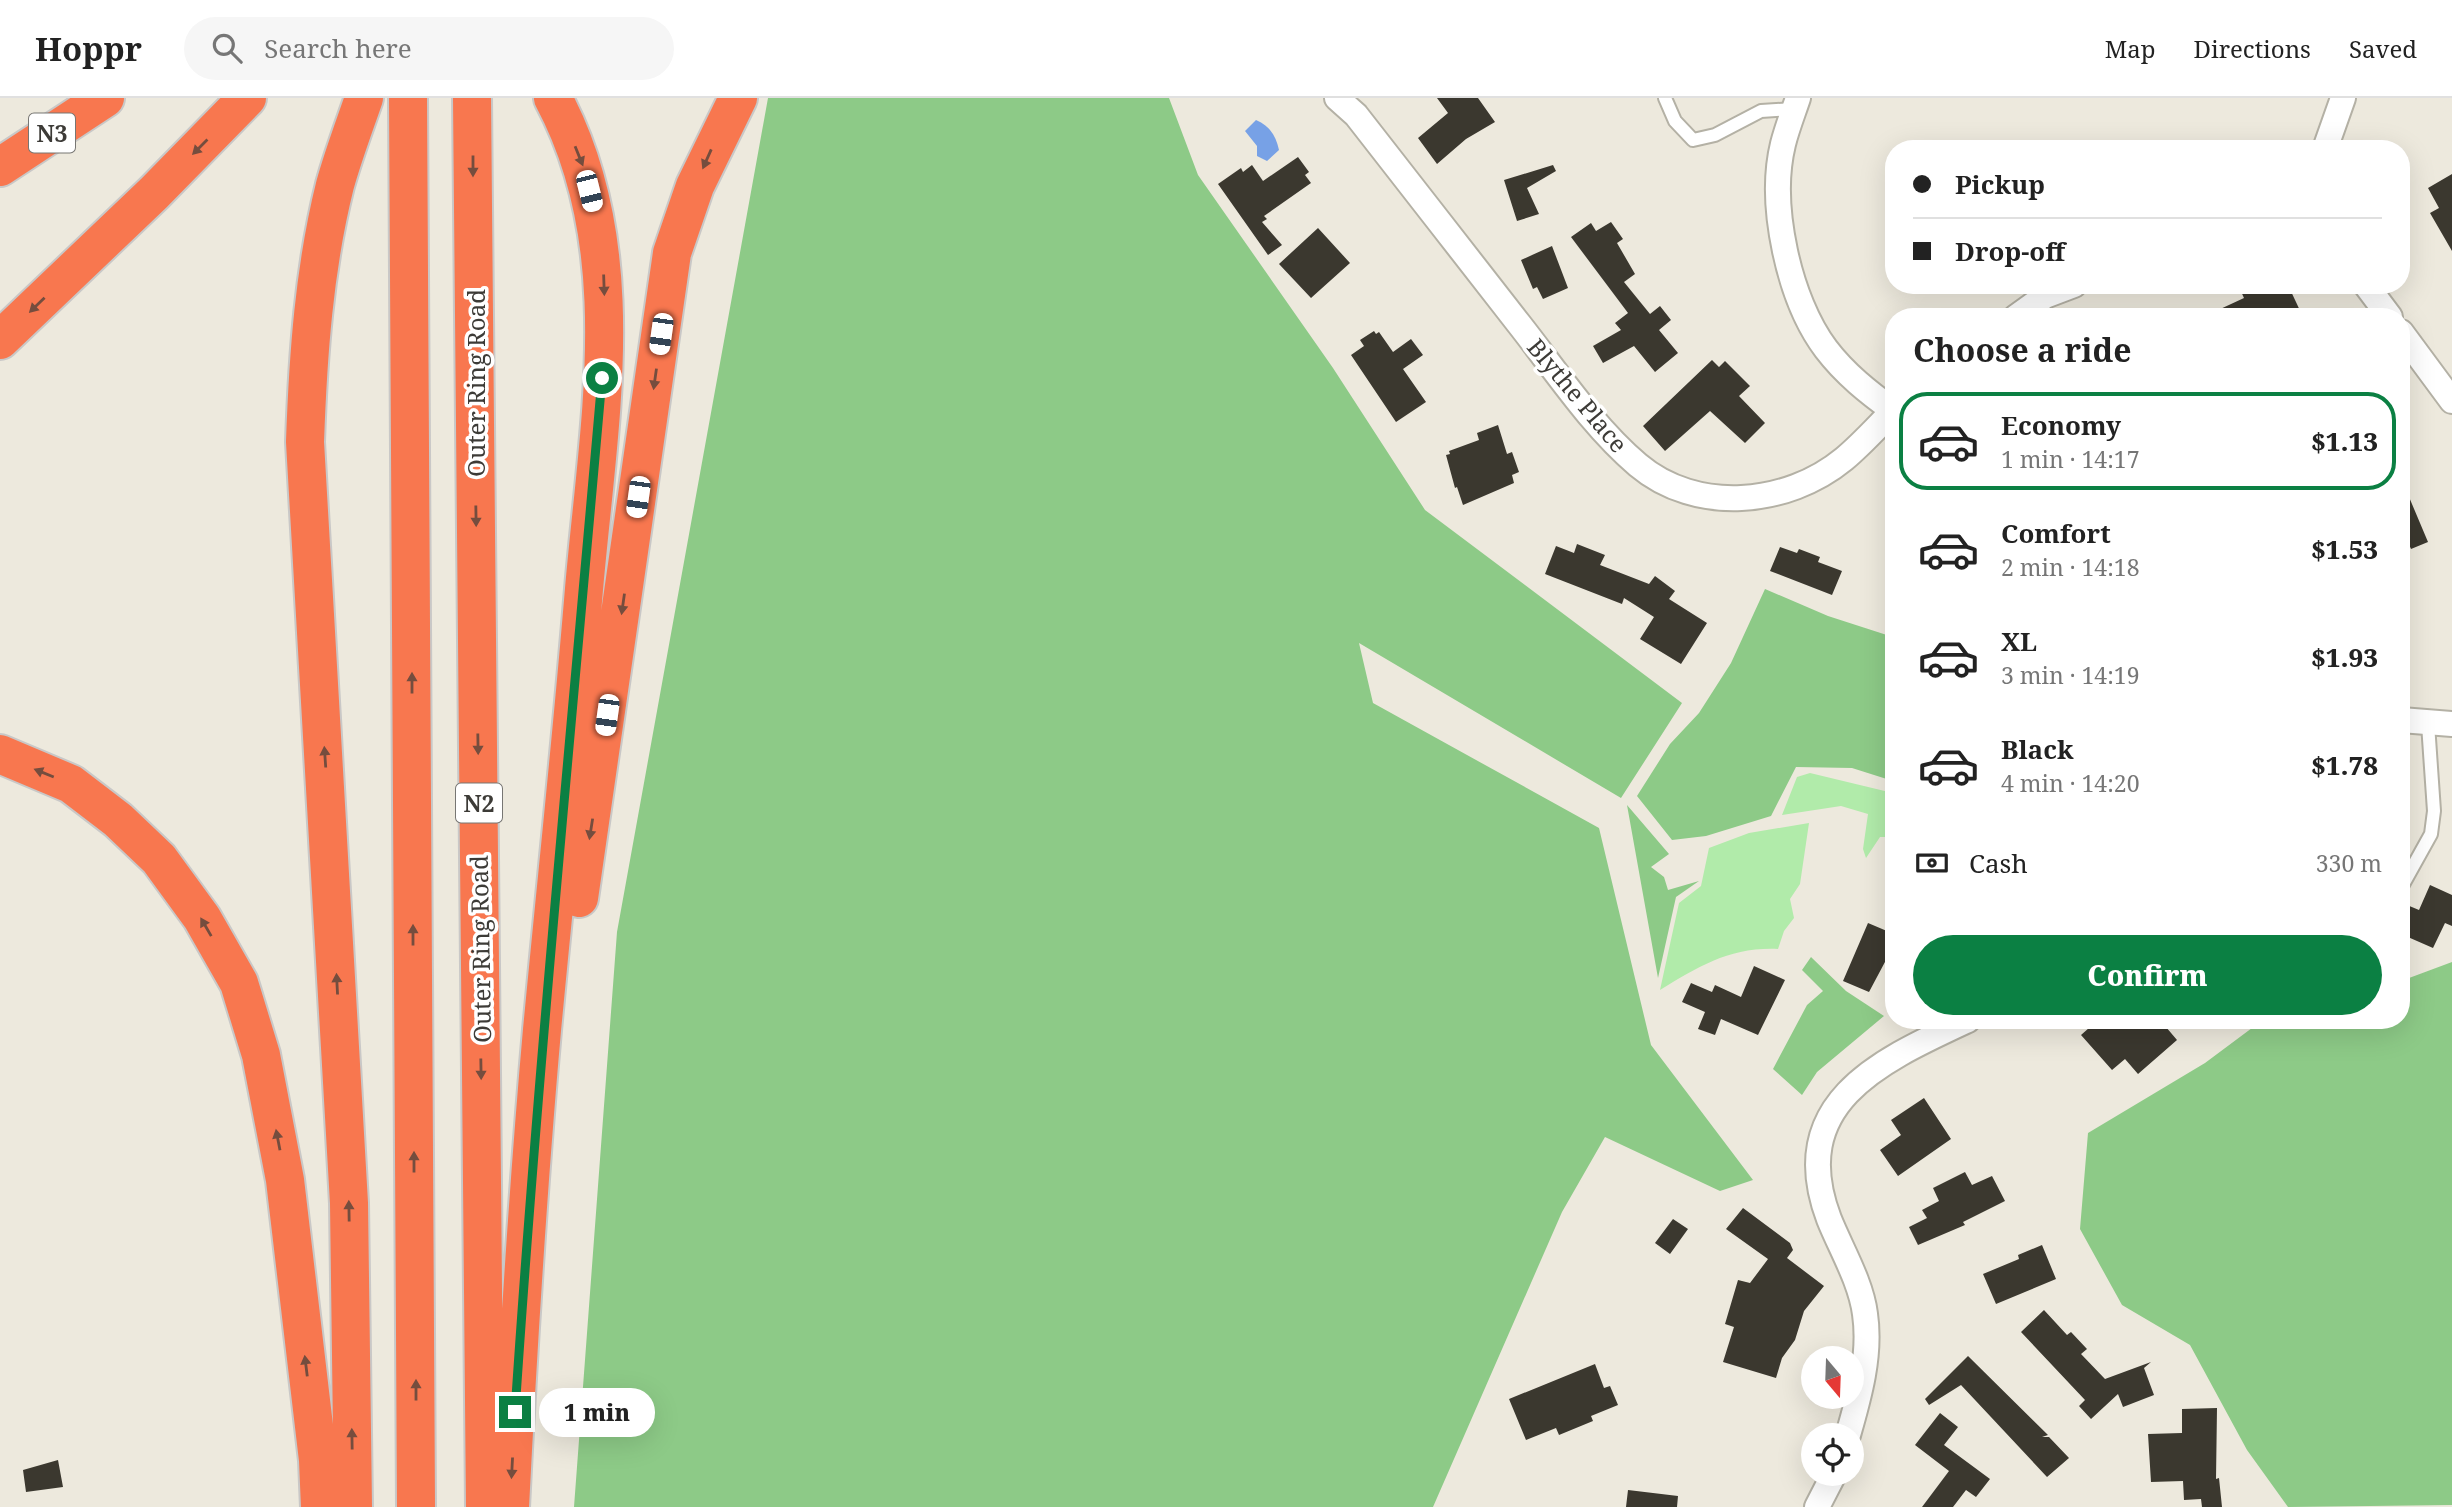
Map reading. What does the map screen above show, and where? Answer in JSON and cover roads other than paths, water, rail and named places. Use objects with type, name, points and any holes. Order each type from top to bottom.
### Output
[{"type":"highway","name":"N3","points":[[0,167],[105,98]]},
{"type":"highway","points":[[0,340],[154,193],[247,98]]},
{"type":"highway","points":[[353,1507],[349,1203],[305,442],[307,365],[318,280],[335,185],[363,98]]},
{"type":"highway","points":[[408,98],[416,1507]]},
{"type":"highway","name":"Outer Ring Road","points":[[472,98],[485,1507]]},
{"type":"highway","points":[[510,1507],[531,1180],[602,378],[603,259],[596,217],[583,166],[553,98]]},
{"type":"highway","points":[[531,1180],[592,823],[673,253],[695,186],[738,98]]},
{"type":"highway","points":[[0,754],[71,784],[118,820],[159,859],[202,918],[239,983],[261,1055],[285,1180],[318,1460],[320,1507]]},
{"type":"street","name":"Blythe Place","points":[[1337,98],[1356,115],[1591,416],[1640,466],[1671,486],[1717,498],[1749,499],[1779,492],[1811,479],[1842,460],[1885,419]]},
{"type":"street","points":[[2328,140],[2343,98]]},
{"type":"street","points":[[1796,104],[1782,146],[1780,186],[1781,219],[1792,278],[1811,326],[1826,350],[1852,378],[1885,405]]},
{"type":"street","points":[[2028,308],[2050,294]]},
{"type":"street","points":[[2410,344],[2452,401]]},
{"type":"street","points":[[2410,721],[2440,724]]},
{"type":"street","points":[[1851,1423],[1861,1390],[1865,1313],[1818,1184],[1817,1152],[1823,1127],[1854,1084],[1902,1051],[1949,1029]]},
{"type":"street","points":[[1817,1507],[1828,1486]]},
{"type":"lane","points":[[1665,98],[1675,121],[1693,140],[1715,135],[1761,111],[1796,104]]},
{"type":"lane","points":[[2410,872],[2431,834],[2440,724]]},
{"type":"water","points":[[1256,120],[1269,128],[1278,145],[1279,150],[1267,161],[1257,156],[1257,146],[1245,131]]}]
